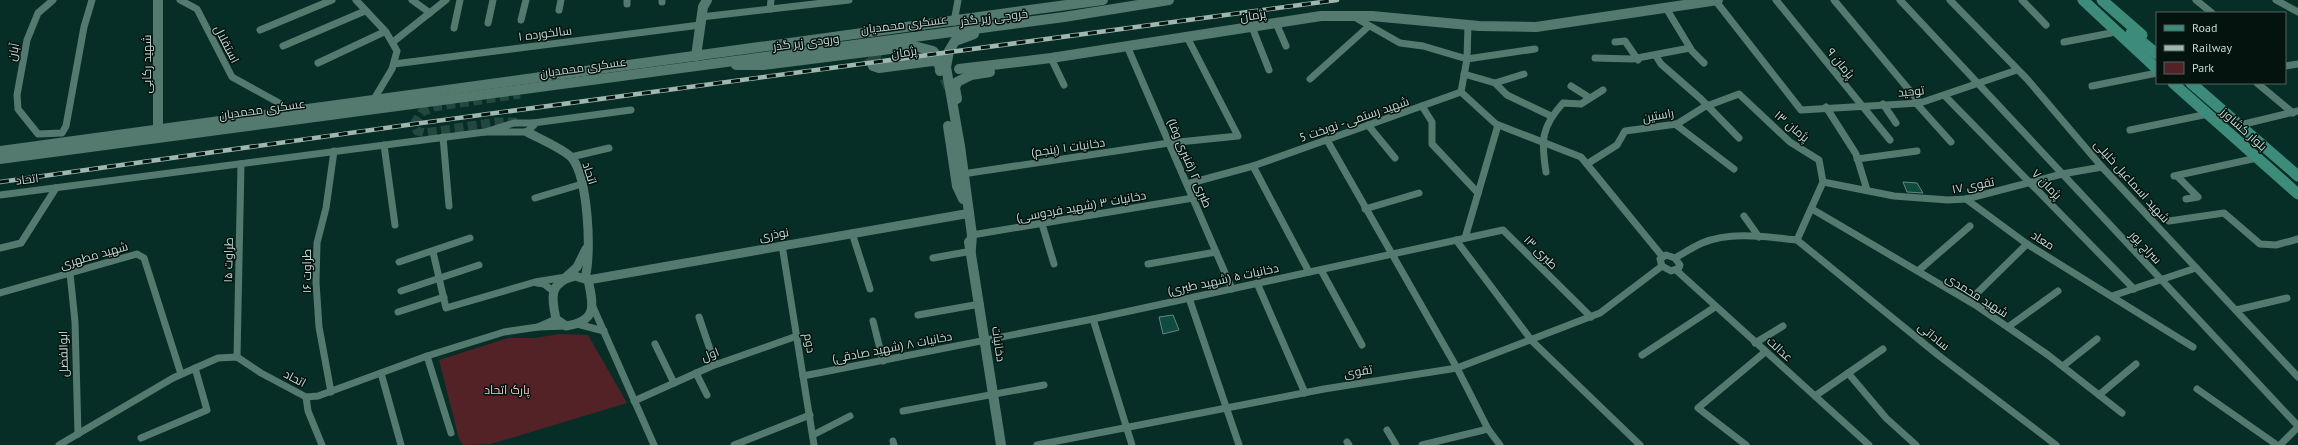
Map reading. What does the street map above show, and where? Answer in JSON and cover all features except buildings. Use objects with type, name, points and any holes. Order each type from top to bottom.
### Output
[{"type":"main road","name":"شهید رکابی","points":[[156,132],[158,0]]},
{"type":"main road","points":[[707,0],[702,7],[697,60],[763,65],[922,46],[938,53],[942,65],[957,186],[965,198]]},
{"type":"main road","name":"عسکری محمدیان","points":[[0,151],[156,132],[697,60],[1103,0]]},
{"type":"main road","name":"عسکری محمدیان","points":[[0,159],[156,132],[374,99],[697,60],[762,56],[1064,17],[1110,4],[1140,5],[1169,0]]},
{"type":"main road","name":"پژمان","points":[[959,69],[1048,58],[1276,23],[1346,15],[1468,25],[1536,27],[1717,0]]},
{"type":"main road","points":[[2074,0],[2111,33],[2153,65]]},
{"type":"main road","points":[[2083,0],[2134,45],[2153,65]]},
{"type":"main road","points":[[2093,0],[2156,52]]},
{"type":"main road","points":[[2105,0],[2141,34],[2156,52]]},
{"type":"main road","points":[[942,65],[955,41],[963,37],[1087,19],[1140,5]]},
{"type":"main road","name":"خروجی زیر گذر","points":[[904,41],[1050,21],[1064,17]]},
{"type":"main road","name":"ورودی زیر گذر","points":[[762,56],[768,58],[852,48]]},
{"type":"main road","points":[[965,198],[970,173],[955,88],[957,82],[971,75],[1035,63],[1048,58]]},
{"type":"main road","name":"پژمان","points":[[873,66],[879,68],[926,61],[942,65]]},
{"type":"main road","name":"دخانیات","points":[[942,65],[949,87],[957,137],[956,146],[972,235],[972,249]]},
{"type":"main road","name":"بلوار کشاورز","points":[[2174,84],[2298,194]]},
{"type":"main road","name":"بلوار کشاورز","points":[[2192,84],[2298,176]]},
{"type":"main road","name":"دخانیات","points":[[965,198],[965,214],[972,249],[1001,445]]},
{"type":"street","name":"آبان","points":[[53,0],[38,13],[27,40],[17,95],[18,109],[38,134],[62,133],[66,126],[84,27],[92,0]]},
{"type":"street","name":"استقلال","points":[[180,0],[197,9],[232,77],[281,104]]},
{"type":"street","points":[[260,30],[332,0]]},
{"type":"street","points":[[356,0],[393,42],[397,52],[394,64],[374,99]]},
{"type":"street","points":[[412,0],[430,13]]},
{"type":"street","points":[[393,42],[446,0]]},
{"type":"street","points":[[454,28],[460,0]]},
{"type":"street","points":[[488,23],[493,0]]},
{"type":"street","points":[[521,20],[526,0]]},
{"type":"street","points":[[559,10],[561,0]]},
{"type":"street","points":[[770,9],[771,0]]},
{"type":"street","name":"سالخورده ۱","points":[[394,64],[700,21],[770,9],[795,3],[849,0]]},
{"type":"street","points":[[954,22],[958,0]]},
{"type":"street","name":"توحید","points":[[1717,0],[1801,110],[1826,107],[1918,103],[1945,96],[2017,70]]},
{"type":"street","name":"پژمان ۹","points":[[1776,0],[1890,140]]},
{"type":"street","points":[[1834,0],[1951,142]]},
{"type":"street","name":"سراج پور","points":[[1900,0],[2298,426]]},
{"type":"street","name":"شهید اسماعیل خلیلی","points":[[1950,0],[2072,129],[2102,167],[2298,377]]},
{"type":"street","points":[[2022,0],[2046,25]]},
{"type":"street","points":[[2196,0],[2211,12]]},
{"type":"street","points":[[2276,0],[2298,12]]},
{"type":"street","points":[[1666,8],[1690,48],[1704,63]]},
{"type":"street","points":[[283,46],[365,10]]},
{"type":"street","points":[[1346,15],[1365,22],[1369,26],[1400,44],[1423,46],[1467,59],[1535,49]]},
{"type":"street","points":[[1276,23],[1286,46]]},
{"type":"street","points":[[1468,25],[1467,59],[1462,92],[1498,125],[1581,157],[1662,256]]},
{"type":"street","points":[[1310,79],[1369,26]]},
{"type":"street","points":[[1252,27],[1269,70]]},
{"type":"street","points":[[318,63],[384,32]]},
{"type":"street","points":[[2064,42],[2111,33]]},
{"type":"street","name":"دخانیات ۱ (پنجم)","points":[[970,173],[1169,143],[1238,136],[1187,37]]},
{"type":"street","points":[[1615,42],[1625,41],[1638,60]]},
{"type":"street","name":"طبری ۲ (قنبری وفا)","points":[[1127,46],[1232,289]]},
{"type":"street","points":[[1596,58],[1620,62],[1638,60],[1690,48]]},
{"type":"street","points":[[1656,56],[1661,64],[1701,99],[1706,106],[1739,138]]},
{"type":"street","points":[[1048,58],[1064,85]]},
{"type":"street","points":[[2286,66],[2298,64]]},
{"type":"street","points":[[2092,86],[2156,73]]},
{"type":"street","points":[[1464,74],[1495,83],[1507,95],[1550,116]]},
{"type":"street","points":[[1495,83],[1524,74]]},
{"type":"street","points":[[2258,84],[2295,112]]},
{"type":"street","points":[[1571,86],[1590,98]]},
{"type":"street","points":[[1546,172],[1541,142],[1550,116],[1563,103],[1581,104],[1603,90]]},
{"type":"street","name":"شهید رستمی - نوبخت 5","points":[[1187,184],[1254,166],[1462,92]]},
{"type":"street","name":"راستین","points":[[1587,164],[1617,145],[1625,131],[1675,124],[1706,106],[1739,94]]},
{"type":"street","name":"پژمان ۱۳","points":[[1739,94],[1790,142],[1819,160],[1823,182]]},
{"type":"street","name":"پژمان ۷","points":[[1945,96],[2134,289]]},
{"type":"street","points":[[1883,104],[1896,123]]},
{"type":"street","points":[[1422,106],[1432,122],[1432,144],[1478,193]]},
{"type":"street","points":[[1826,107],[1857,158],[1868,190]]},
{"type":"street","name":"اتحاد","points":[[485,132],[514,123],[631,110]]},
{"type":"street","points":[[2240,126],[2295,112]]},
{"type":"street","points":[[2130,130],[2208,114]]},
{"type":"street","points":[[527,132],[533,128],[533,122]]},
{"type":"street","points":[[1675,124],[1734,169]]},
{"type":"street","points":[[1368,125],[1395,158]]},
{"type":"street","points":[[1465,238],[1498,125]]},
{"type":"street","name":"اتحاد","points":[[0,195],[443,137],[485,132],[527,132],[571,157],[579,169],[582,184],[589,264],[587,279]]},
{"type":"street","points":[[443,137],[448,206]]},
{"type":"street","points":[[1327,140],[1457,368],[1488,430],[1500,445]]},
{"type":"street","points":[[384,145],[395,225]]},
{"type":"street","points":[[571,157],[609,148]]},
{"type":"street","name":"طراوت ۱۶","points":[[331,392],[319,327],[316,282],[317,243],[326,208],[334,151]]},
{"type":"street","points":[[1857,158],[1917,151]]},
{"type":"street","points":[[2186,199],[2198,197],[2175,176],[2257,158]]},
{"type":"street","name":"طراوت ۱۵","points":[[237,357],[241,164]]},
{"type":"street","points":[[1254,166],[1309,272]]},
{"type":"street","name":"تقوی ۱۷","points":[[1823,182],[1906,199],[1952,201],[1966,199],[2062,174],[2102,167]]},
{"type":"street","points":[[1675,258],[1703,242],[1718,239],[1759,237],[1799,242],[1823,182]]},
{"type":"street","points":[[536,198],[582,184]]},
{"type":"street","points":[[0,248],[21,243],[56,188]]},
{"type":"street","points":[[1365,209],[1419,192]]},
{"type":"street","name":"دخانیات ۳ (شهید فردوسی)","points":[[972,235],[1192,198]]},
{"type":"street","name":"معاد","points":[[1966,199],[2027,244],[2193,347]]},
{"type":"street","name":"شهید محمدی","points":[[1812,209],[1969,302],[2008,327],[2063,366],[2122,413]]},
{"type":"street","points":[[2169,221],[2224,213],[2260,244],[2276,245],[2298,239]]},
{"type":"street","name":"نوذری","points":[[587,279],[965,214]]},
{"type":"street","points":[[1744,216],[1759,237]]},
{"type":"street","points":[[1042,224],[1054,264]]},
{"type":"street","points":[[1918,272],[1970,226]]},
{"type":"street","name":"طبری ۱۳","points":[[1465,238],[1503,230],[1591,317]]},
{"type":"street","points":[[852,233],[870,289]]},
{"type":"street","points":[[399,262],[433,252],[470,238]]},
{"type":"street","name":"دخانیات ۵ (شهید طبری)","points":[[985,341],[1465,238]]},
{"type":"street","points":[[1456,240],[1532,341],[1640,445]]},
{"type":"street","name":"ساداتی","points":[[1799,242],[1938,355],[2056,445]]},
{"type":"street","points":[[1969,302],[2027,244]]},
{"type":"street","name":"دوم","points":[[782,245],[814,445]]},
{"type":"street","points":[[587,248],[577,267],[558,282],[551,296],[556,319],[566,326],[577,324],[589,318],[593,307]]},
{"type":"street","points":[[933,258],[972,249]]},
{"type":"street","points":[[433,252],[446,308],[535,282],[575,276],[587,279],[593,307],[654,445]]},
{"type":"street","points":[[1148,264],[1216,252]]},
{"type":"street","name":"شهید مطهری","points":[[0,293],[138,254],[144,258],[182,374]]},
{"type":"street","points":[[1671,255],[1675,258],[1680,264],[1676,270],[1671,271],[1662,266],[1660,263],[1662,256],[1671,255]]},
{"type":"street","points":[[401,291],[479,265]]},
{"type":"street","name":"تقوی","points":[[1037,445],[1305,393],[1457,368],[1532,341],[1600,314],[1662,266]]},
{"type":"street","points":[[2112,296],[2196,268]]},
{"type":"street","points":[[1321,270],[1362,345]]},
{"type":"street","name":"عدالت","points":[[1676,270],[1715,307],[1870,445]]},
{"type":"street","name":"ابوالفضل","points":[[70,273],[75,322],[78,434]]},
{"type":"street","points":[[535,282],[544,284],[553,291]]},
{"type":"street","points":[[1257,283],[1305,393]]},
{"type":"street","points":[[2008,327],[2058,291]]},
{"type":"street","points":[[398,312],[444,297]]},
{"type":"street","points":[[1189,298],[1239,445]]},
{"type":"street","points":[[2236,310],[2287,298]]},
{"type":"street","points":[[918,315],[980,304]]},
{"type":"street","points":[[1642,355],[1715,307]]},
{"type":"street","points":[[698,317],[715,364]]},
{"type":"street","name":"اتحاد","points":[[538,327],[556,319]]},
{"type":"street","points":[[1093,319],[1128,428],[1132,445]]},
{"type":"street","points":[[873,321],[883,361]]},
{"type":"street","points":[[577,324],[604,331]]},
{"type":"street","name":"اتحاد","points":[[237,357],[261,373],[306,397],[331,392],[427,356],[504,332],[538,327],[550,328],[566,326]]},
{"type":"street","points":[[1755,343],[1783,326]]},
{"type":"street","name":"اول","points":[[634,401],[715,364],[797,336]]},
{"type":"street","points":[[2063,366],[2097,339]]},
{"type":"street","name":"دخانیات ۸ (شهید صادقی)","points":[[803,376],[985,341]]},
{"type":"street","points":[[655,344],[674,383]]},
{"type":"street","points":[[1815,396],[1883,349]]},
{"type":"street","points":[[1746,445],[1698,408],[1765,352]]},
{"type":"street","points":[[427,356],[451,434]]},
{"type":"street","points":[[59,445],[182,374],[218,358],[237,357]]},
{"type":"street","points":[[2099,395],[2136,364]]},
{"type":"street","points":[[141,438],[207,410],[195,368]]},
{"type":"street","points":[[381,373],[401,445]]},
{"type":"street","points":[[696,373],[707,395]]},
{"type":"street","points":[[1848,373],[1886,418],[1916,445]]},
{"type":"street","points":[[903,411],[1044,385]]},
{"type":"street","points":[[2198,389],[2277,445]]},
{"type":"street","points":[[306,397],[308,411],[322,445]]},
{"type":"street","points":[[734,445],[810,415]]},
{"type":"street","points":[[813,435],[850,416]]},
{"type":"street","points":[[2284,444],[2298,426]]},
{"type":"street","points":[[1387,430],[1396,445]]},
{"type":"street","points":[[1424,445],[1488,430]]},
{"type":"green space","name":"پارک اتحاد","points":[[559,334],[588,335],[627,403],[491,444],[463,445],[459,439],[439,360],[508,338],[535,338]]},
{"type":"tunnel","points":[[856,49],[864,53],[873,66],[880,45]]},
{"type":"tunnel","points":[[942,85],[951,81],[957,82]]},
{"type":"tunnel","points":[[517,122],[496,122],[425,133],[417,131],[414,124],[422,112],[434,107],[520,94]]},
{"type":"railway","points":[[0,182],[414,124],[1337,0]]}]
